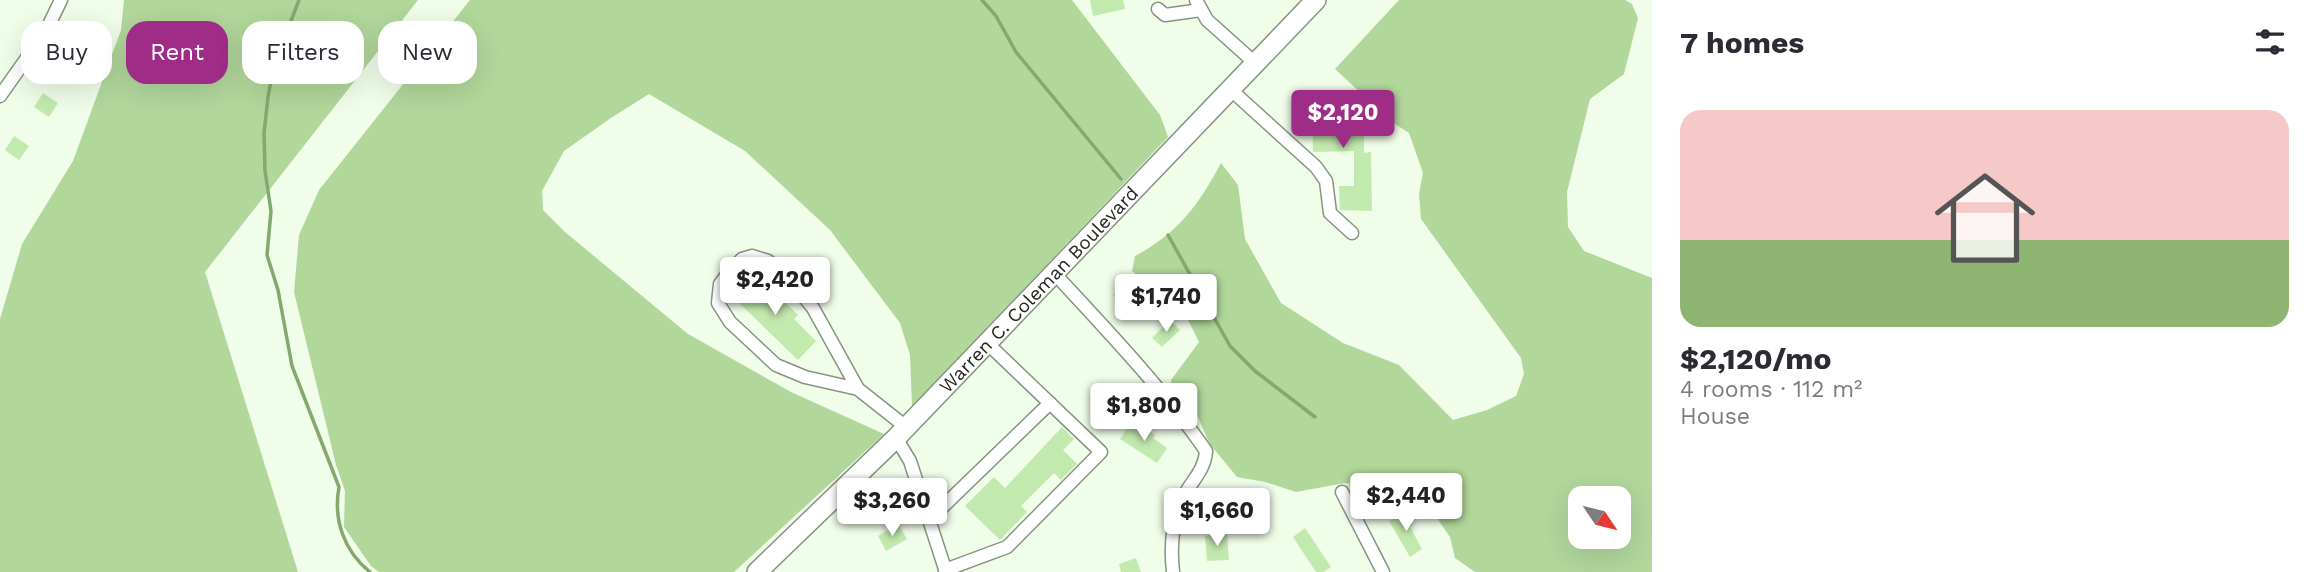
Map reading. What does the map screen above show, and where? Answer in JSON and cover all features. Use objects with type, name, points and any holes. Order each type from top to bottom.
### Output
[{"type":"highway","name":"Warren C. Coleman Boulevard","points":[[757,572],[901,433],[988,344],[1316,0]]},
{"type":"street","points":[[0,96],[46,32],[61,0]]},
{"type":"street","points":[[1158,9],[1165,15],[1199,5],[1207,20],[1255,63]]},
{"type":"street","points":[[1230,89],[1316,167],[1326,181],[1330,213],[1352,233]]},
{"type":"street","points":[[858,389],[805,377],[776,365],[730,322],[718,303],[720,284],[742,259],[752,256],[768,261],[789,279],[813,308],[858,389],[901,433],[946,571],[1007,547],[1101,451],[988,344]]},
{"type":"street","points":[[1054,273],[1172,407],[1206,451],[1201,470],[1185,494],[1172,529],[1173,572]]},
{"type":"street","points":[[929,520],[1050,402]]},
{"type":"street","points":[[1342,492],[1383,572]]},
{"type":"green space","points":[[124,0],[418,0],[402,21],[378,21],[378,51],[364,69],[364,21],[242,21],[242,84],[352,84],[205,272],[298,572],[0,572],[0,319],[22,244],[73,161],[101,84],[112,84],[112,55],[121,30]]},
{"type":"green space","points":[[470,0],[1072,0],[1160,115],[1168,137],[912,407],[910,355],[900,323],[830,230],[745,151],[649,94],[564,151],[542,191],[543,210],[565,232],[688,334],[791,392],[884,434],[734,572],[379,572],[371,566],[344,527],[345,491],[336,465],[294,292],[299,235],[319,190],[403,84],[477,84],[477,21],[453,21]]},
{"type":"green space","points":[[1399,0],[1625,0],[1632,4],[1638,18],[1624,74],[1590,99],[1567,192],[1568,227],[1584,251],[1652,278],[1652,572],[1475,572],[1455,558],[1450,537],[1413,483],[1345,483],[1296,492],[1237,477],[1209,443],[1198,417],[1172,393],[1171,380],[1199,342],[1184,312],[1132,271],[1135,256],[1163,238],[1186,217],[1221,163],[1238,185],[1245,239],[1281,303],[1343,343],[1399,365],[1453,420],[1487,410],[1516,396],[1524,374],[1521,358],[1421,219],[1419,194],[1423,173],[1409,133],[1392,122],[1335,69]]},
{"type":"building","points":[[1090,0],[1123,0],[1125,9],[1093,16]]},
{"type":"building","points":[[43,93],[58,103],[49,117],[34,107]]},
{"type":"building","points":[[1312,95],[1342,95],[1343,134],[1364,134],[1364,153],[1371,152],[1372,211],[1340,210],[1339,186],[1354,186],[1354,151],[1313,152]]},
{"type":"building","points":[[14,136],[29,146],[19,160],[5,150]]},
{"type":"building","points":[[757,275],[798,315],[794,319],[816,341],[798,360],[734,298]]},
{"type":"building","points":[[1125,278],[1151,305],[1136,320],[1113,295],[1120,288],[1117,285]]},
{"type":"building","points":[[1170,320],[1180,330],[1162,347],[1152,338]]},
{"type":"building","points":[[1130,424],[1141,432],[1144,427],[1167,448],[1157,463],[1120,439]]},
{"type":"building","points":[[1062,427],[1074,439],[1063,450],[1077,464],[1061,480],[1054,473],[1021,506],[1027,512],[1000,540],[965,506],[994,477],[1005,488]]},
{"type":"building","points":[[1227,491],[1241,501],[1226,522],[1211,512]]},
{"type":"building","points":[[1405,511],[1422,549],[1410,557],[1389,521]]},
{"type":"building","points":[[898,524],[907,539],[886,551],[878,536]]},
{"type":"building","points":[[1305,528],[1331,567],[1324,572],[1316,572],[1293,537]]},
{"type":"building","points":[[1227,534],[1229,560],[1207,561],[1205,536]]},
{"type":"building","points":[[1136,558],[1141,572],[1121,572],[1119,564]]},
{"type":"waterway","points":[[299,0],[274,65],[268,97],[264,133],[265,171],[271,211],[267,255],[278,290],[292,366],[339,487],[338,511],[342,534],[353,554],[370,572]]},
{"type":"waterway","points":[[982,0],[996,16],[1016,52],[1121,179]]},
{"type":"waterway","points":[[1168,235],[1230,346],[1255,371],[1315,417]]}]
